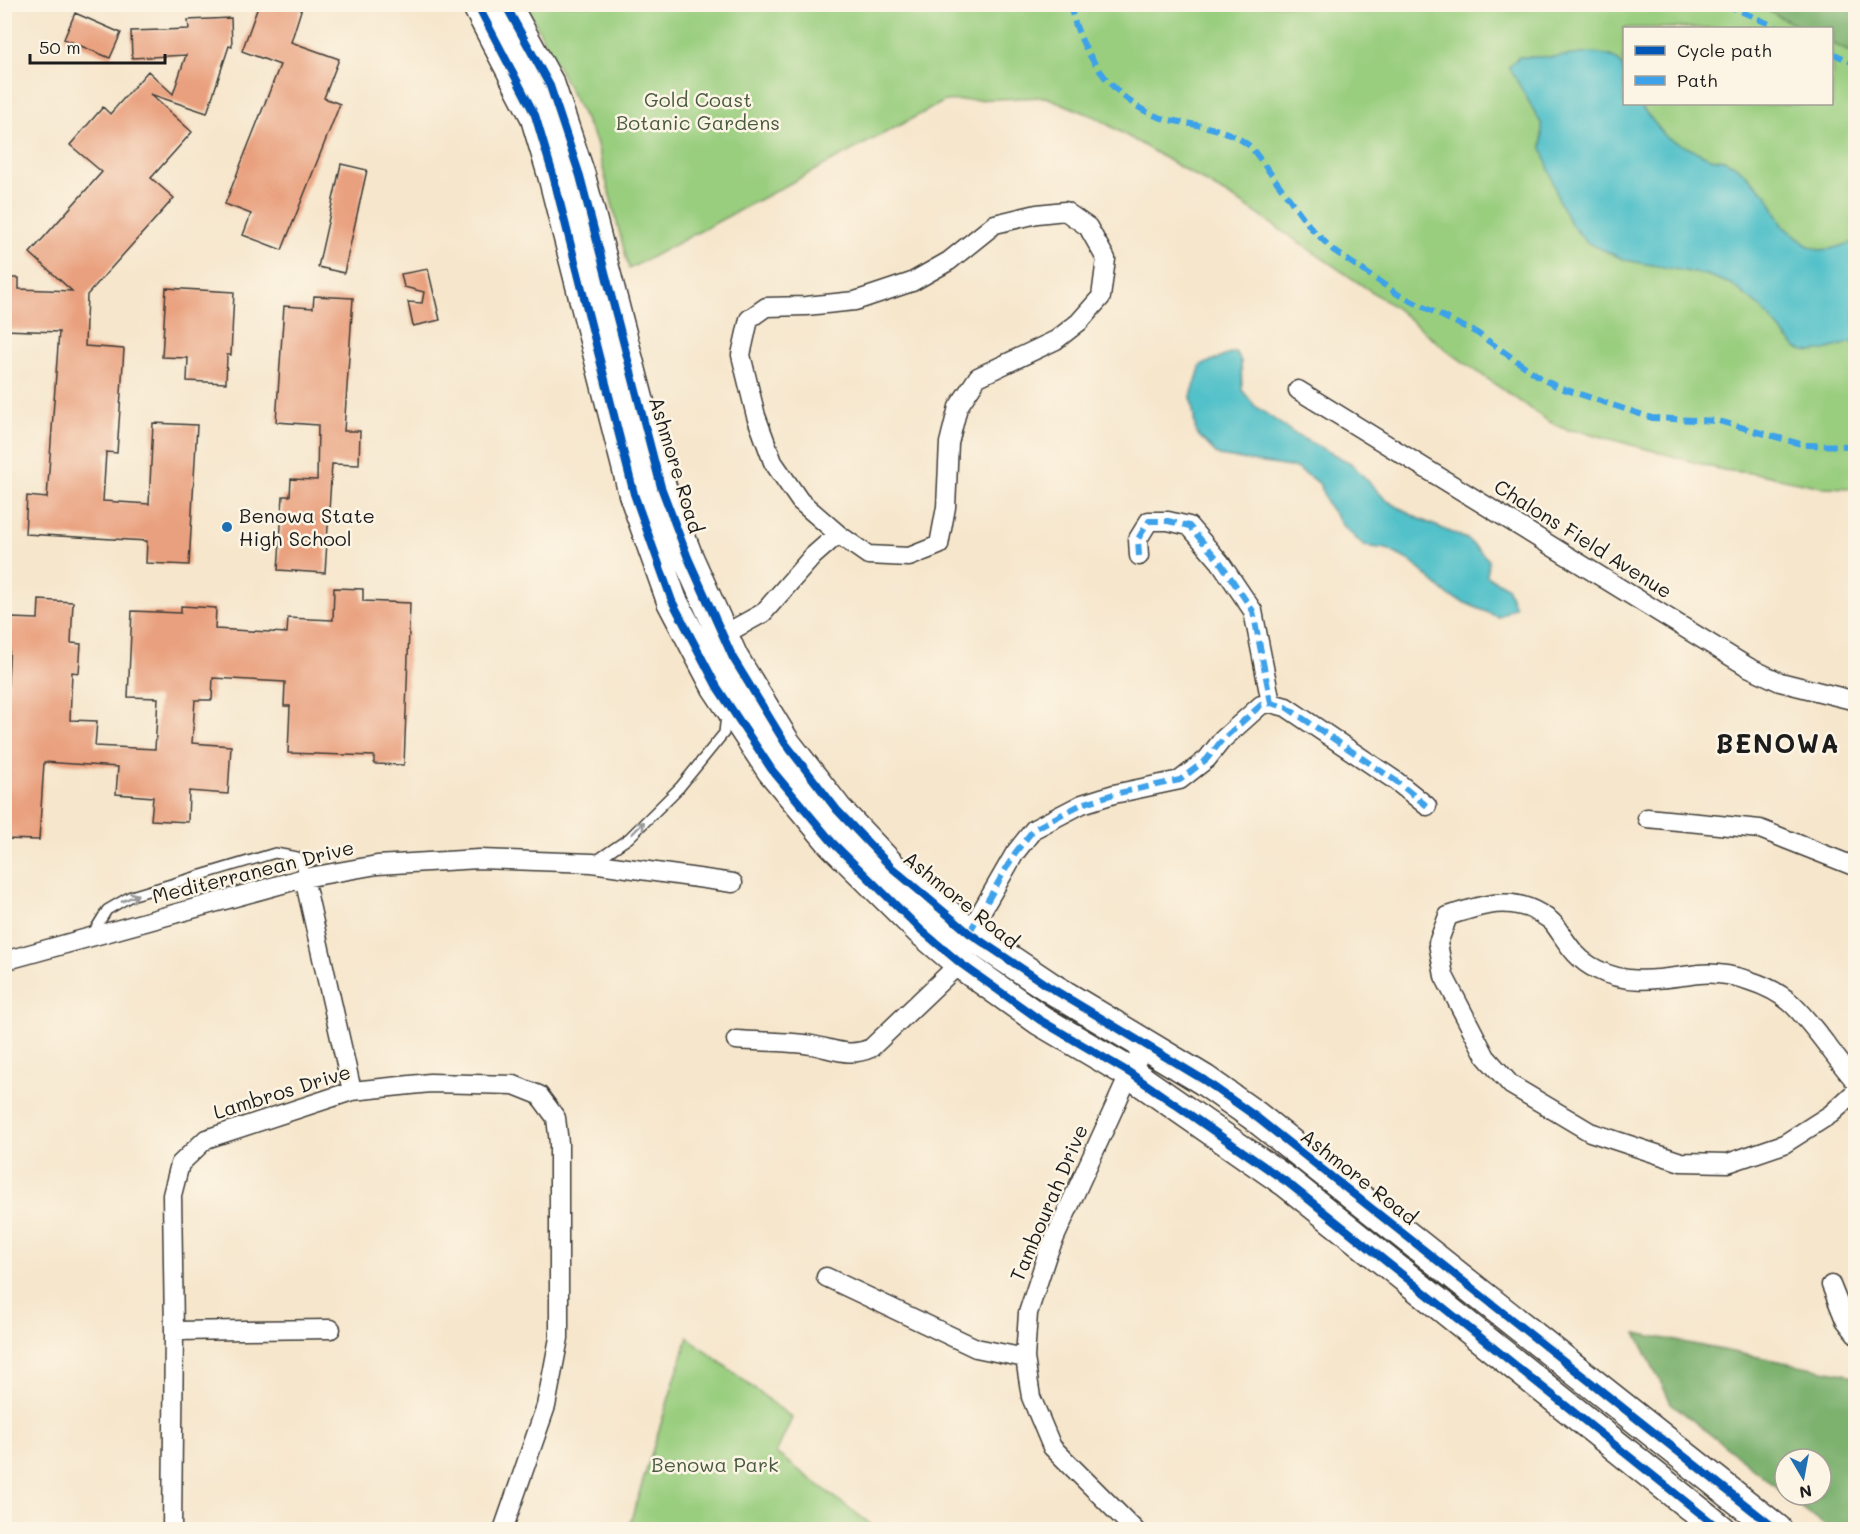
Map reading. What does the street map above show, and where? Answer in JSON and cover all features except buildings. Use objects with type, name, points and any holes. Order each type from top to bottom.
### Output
[{"type":"main road","points":[[477,4],[535,115],[553,175],[634,494],[672,600],[728,704],[772,770],[832,842],[921,930],[960,963],[1040,1020],[1130,1073],[1288,1183],[1721,1530]]},
{"type":"main road","name":"Ashmore Road","points":[[505,4],[554,97],[580,176],[661,487],[688,558],[733,658],[785,743],[837,810],[891,867],[969,933],[1052,988],[1146,1043],[1255,1116],[1777,1530]]},
{"type":"street","points":[[1065,211],[1088,227],[1106,259],[1101,297],[1079,322],[1056,340],[978,377],[958,406],[949,443],[946,507],[939,546],[909,556],[868,555],[838,534],[800,501],[773,462],[756,416],[741,355],[749,319],[766,307],[855,301],[912,282],[949,261],[995,224],[1037,214],[1065,211]]},
{"type":"street","name":"Chalons Field Avenue","points":[[1299,390],[1748,667],[1779,682],[1856,701]]},
{"type":"street","points":[[1139,556],[1138,539],[1149,522],[1168,521],[1189,526],[1205,543],[1253,611],[1271,703]]},
{"type":"street","points":[[723,635],[763,613],[813,556],[838,534]]},
{"type":"street","points":[[969,933],[1015,853],[1034,829],[1082,804],[1103,797],[1180,780],[1207,759],[1222,740],[1261,705],[1271,703],[1286,707],[1396,781],[1427,806]]},
{"type":"street","points":[[1647,818],[1760,829],[1856,867]]},
{"type":"street","name":"Mediterranean Drive","points":[[4,961],[304,878],[376,865],[479,859],[592,863],[733,883]]},
{"type":"street","points":[[304,878],[352,1091]]},
{"type":"street","points":[[1856,1082],[1791,1003],[1760,985],[1729,974],[1700,974],[1662,981],[1624,979],[1597,970],[1572,952],[1552,921],[1524,904],[1486,904],[1448,916],[1438,943],[1444,976],[1458,1008],[1486,1057],[1511,1085],[1590,1132],[1635,1149],[1682,1162],[1728,1163],[1784,1144],[1831,1114],[1856,1091]]},
{"type":"street","points":[[736,1041],[811,1045],[841,1053],[857,1054],[871,1048],[960,963]]},
{"type":"street","name":"Tambourah Drive","points":[[1135,1530],[1052,1447],[1031,1397],[1024,1358],[1028,1313],[1047,1255],[1130,1073],[1146,1043]]},
{"type":"street","name":"Lambros Drive","points":[[172,1530],[174,1331],[172,1195],[180,1164],[206,1139],[352,1091],[430,1083],[514,1085],[538,1095],[556,1118],[560,1143],[559,1338],[546,1406],[503,1530]]},
{"type":"street","points":[[826,1277],[976,1348],[1024,1358]]},
{"type":"street","points":[[1831,1285],[1845,1320],[1856,1334]]},
{"type":"street","points":[[174,1331],[332,1329]]},
{"type":"lane","points":[[592,863],[628,838],[680,787],[724,733],[728,704]]},
{"type":"lane","points":[[90,938],[107,910],[130,896],[275,853],[297,857],[302,866],[304,878]]},
{"type":"green space","name":"Gold Coast Botanic Gardens","points":[[526,5],[1855,5],[1855,488],[1822,487],[1760,474],[1723,470],[1581,431],[1567,430],[1548,421],[1449,352],[1397,309],[1241,203],[1095,117],[1046,97],[945,101],[629,269],[596,141]]},
{"type":"green space","points":[[1756,5],[1855,5],[1855,55],[1833,44],[1833,27],[1800,27]]},
{"type":"green space","points":[[1636,1333],[1855,1376],[1855,1529],[1829,1529],[1801,1507],[1833,1507],[1833,1447],[1773,1447],[1773,1484],[1671,1403]]},
{"type":"green space","name":"Benowa Park","points":[[688,1337],[792,1418],[776,1453],[877,1529],[628,1529]]},
{"type":"water","points":[[1591,53],[1613,57],[1619,61],[1623,70],[1623,105],[1640,105],[1667,138],[1710,158],[1724,160],[1738,167],[1767,195],[1784,227],[1807,245],[1819,250],[1855,242],[1855,342],[1818,351],[1803,351],[1796,348],[1760,307],[1731,284],[1706,275],[1625,260],[1586,242],[1570,223],[1559,201],[1542,148],[1542,125],[1509,67],[1519,57],[1555,57]]},
{"type":"water","points":[[1235,352],[1241,361],[1242,390],[1255,406],[1298,436],[1351,463],[1386,500],[1417,518],[1467,539],[1489,560],[1487,576],[1507,587],[1515,607],[1498,617],[1449,596],[1410,561],[1387,549],[1364,546],[1343,526],[1327,504],[1319,483],[1296,468],[1219,456],[1196,433],[1191,396],[1201,365]]},
{"type":"marked path","points":[[1070,4],[1075,22],[1091,58],[1116,90],[1131,102],[1165,119],[1221,131],[1241,140],[1251,147],[1311,228],[1333,250],[1399,295],[1477,333],[1544,380],[1558,387],[1652,418],[1719,421],[1804,445],[1856,446]]},
{"type":"marked path","points":[[1725,4],[1776,27]]},
{"type":"marked path","points":[[1833,53],[1856,64]]},
{"type":"marked path","points":[[1139,556],[1138,539],[1149,521],[1168,521],[1189,526],[1220,562],[1253,611],[1271,703]]},
{"type":"marked path","points":[[969,933],[1015,853],[1034,829],[1082,804],[1114,794],[1180,780],[1207,759],[1222,740],[1261,705],[1271,703],[1286,707],[1396,781],[1427,806]]},
{"type":"cycle path","points":[[477,4],[535,115],[553,175],[634,494],[672,601],[717,687],[772,770],[832,842],[921,930],[960,963],[1040,1020],[1130,1073],[1288,1183],[1721,1530]]},
{"type":"cycle path","points":[[505,4],[550,86],[580,176],[661,487],[688,558],[733,658],[785,743],[837,810],[891,867],[969,933],[1051,988],[1204,1080],[1255,1116],[1777,1530]]},
{"type":"place","name":"Benowa State High School","points":[[227,527]]},
{"type":"district","name":"BENOWA","points":[[1778,744]]}]
